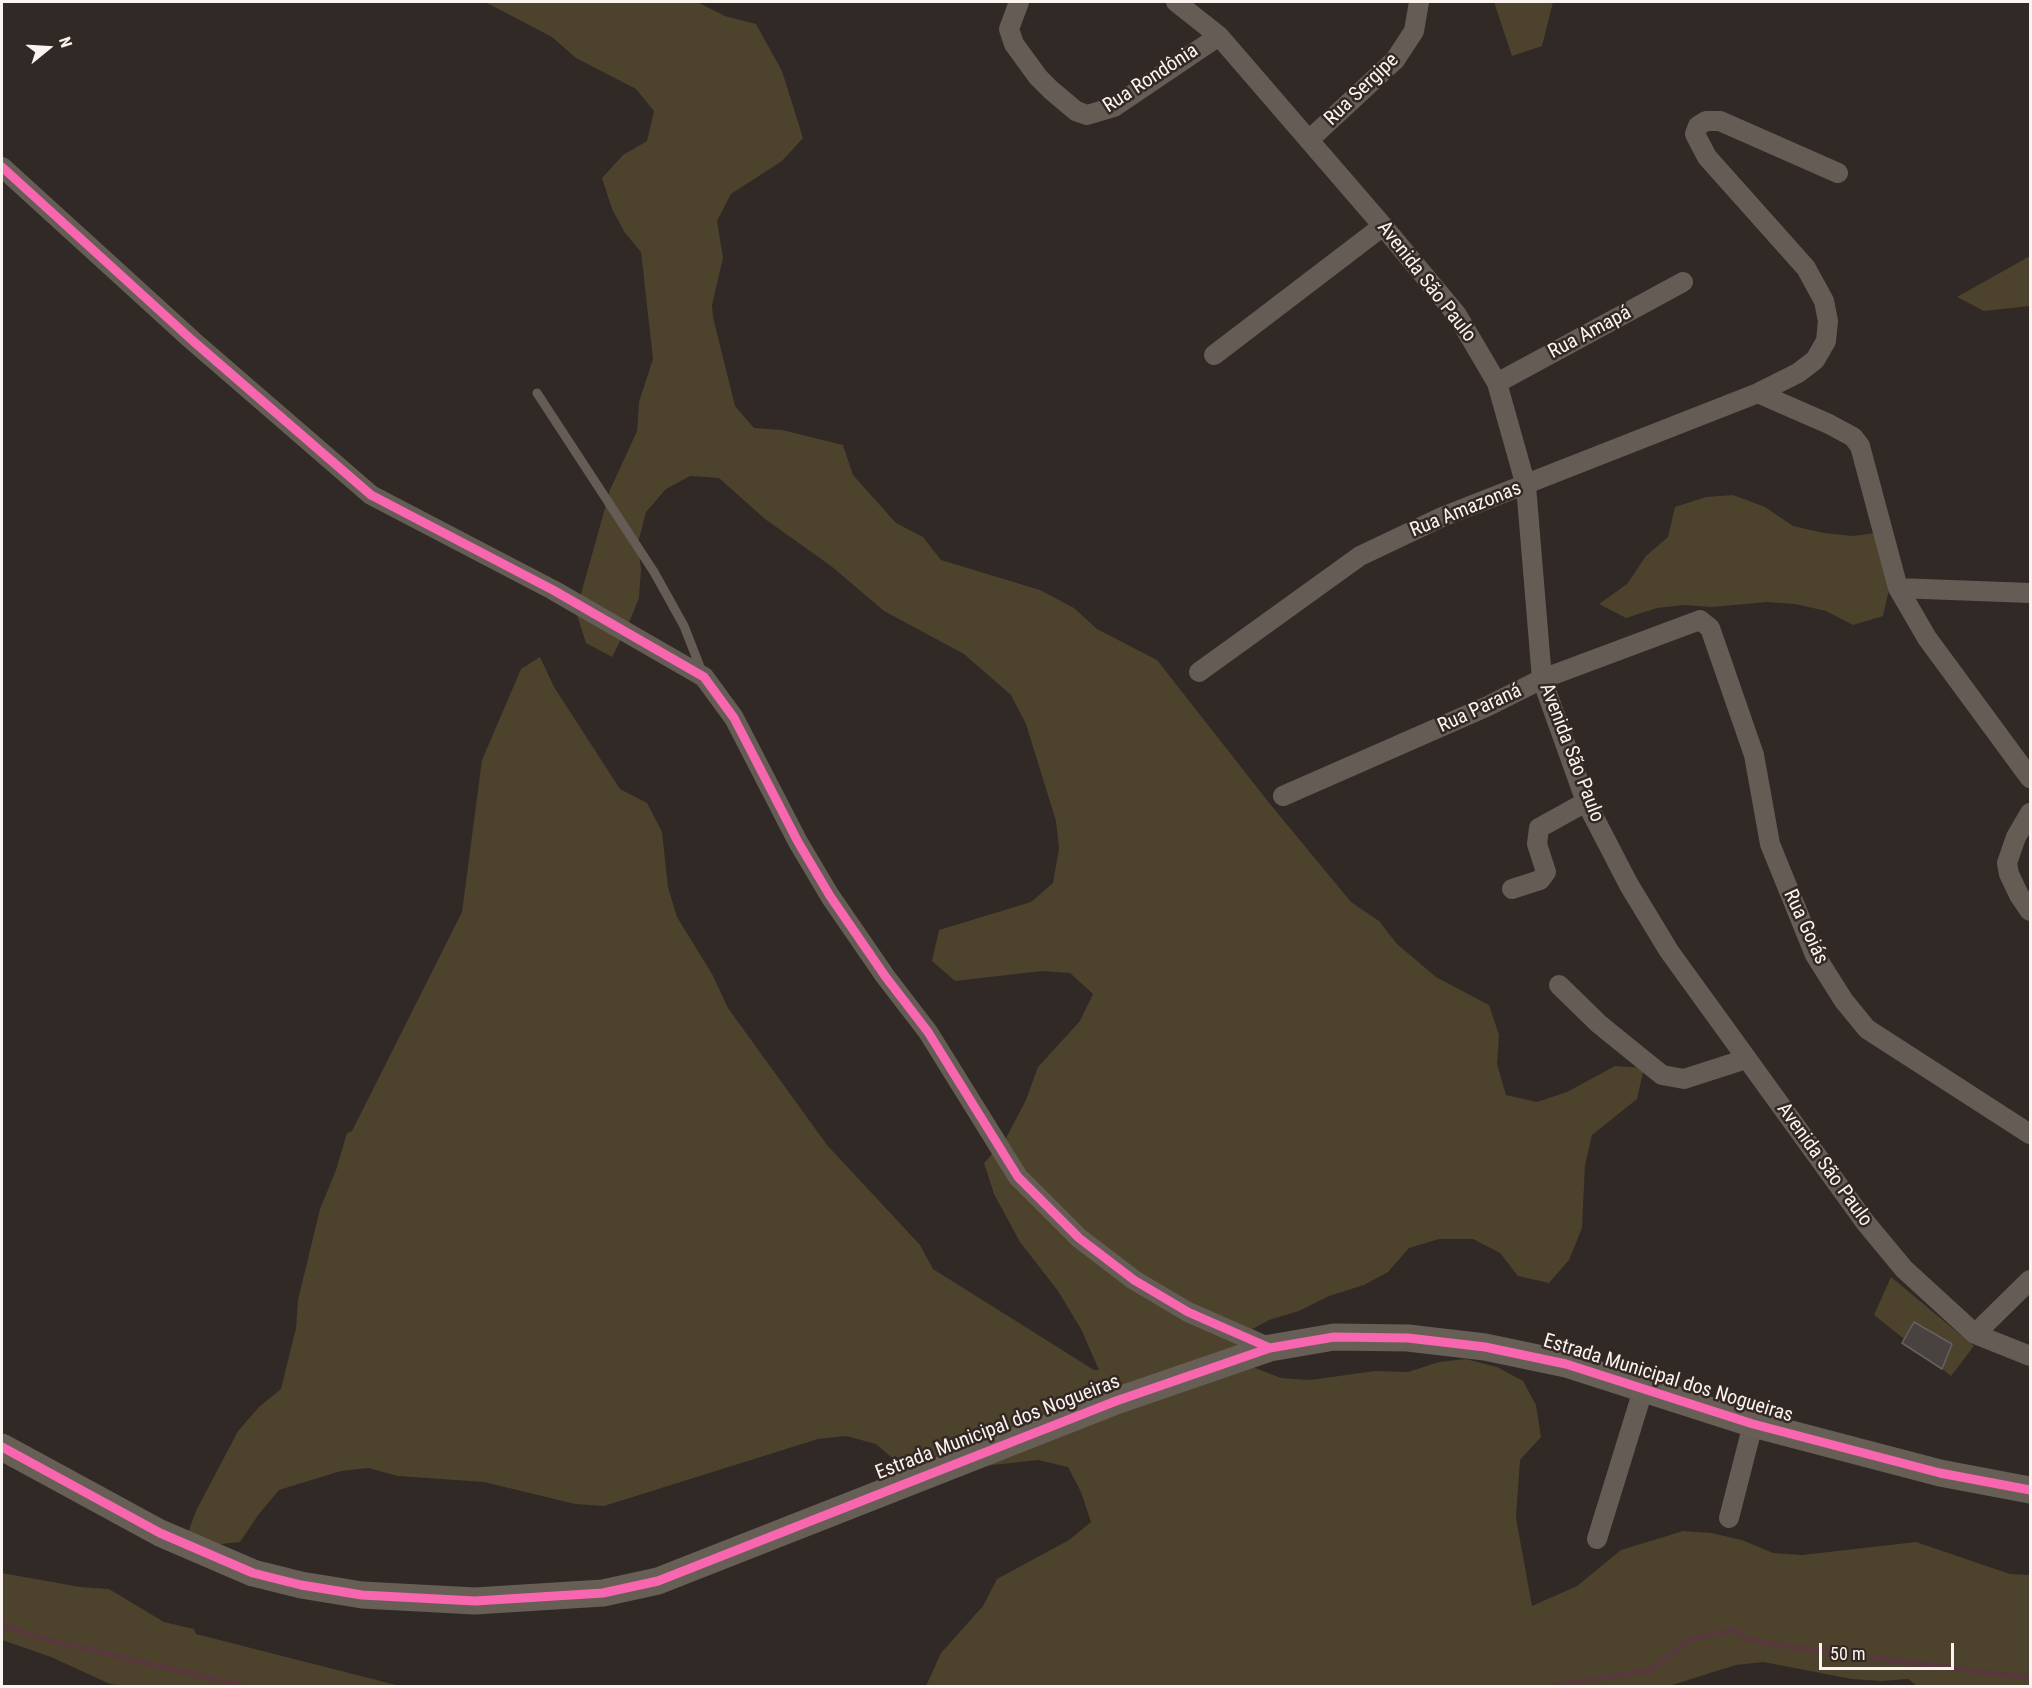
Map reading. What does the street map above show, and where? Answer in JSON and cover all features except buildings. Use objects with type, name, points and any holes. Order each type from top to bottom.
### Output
[{"type":"street","name":"Rua Rondônia","points":[[1019,2],[1008,29],[1014,44],[1038,77],[1051,90],[1076,111],[1087,115],[1114,107],[1219,36]]},
{"type":"street","name":"Avenida São Paulo","points":[[1176,2],[1219,36],[1383,226],[1456,315],[1497,383],[1526,486],[1542,680],[1586,802],[1629,885],[1669,951],[1865,1222],[1904,1269],[1975,1334],[2031,1356]]},
{"type":"street","name":"Rua Sergipe","points":[[1309,140],[1395,60],[1414,31],[1419,2]]},
{"type":"street","name":"Rua Amazonas","points":[[1199,672],[1360,556],[1442,517],[1526,486],[1597,455],[1758,393],[1798,373],[1815,360],[1826,341],[1828,321],[1824,301],[1806,268],[1707,157],[1695,134],[1698,126],[1706,122],[1720,121],[1838,173]]},
{"type":"street","points":[[2,167],[193,341],[371,495],[554,590],[704,677],[734,718],[798,842],[830,896],[885,976],[928,1032],[1018,1177],[1079,1238],[1134,1280],[1188,1311],[1270,1348]]},
{"type":"street","points":[[1214,355],[1383,226]]},
{"type":"street","name":"Rua Amapá","points":[[1497,383],[1683,282]]},
{"type":"street","points":[[1758,393],[1829,424],[1853,437],[1860,446],[1898,588],[1927,638],[2031,778]]},
{"type":"street","points":[[1898,588],[2031,593]]},
{"type":"street","name":"Rua Paraná","points":[[1282,796],[1542,680],[1694,620],[1706,622],[1710,628]]},
{"type":"street","name":"Rua Goiás","points":[[1710,628],[1754,755],[1770,843],[1815,955],[1844,1001],[1867,1029],[2031,1134]]},
{"type":"street","points":[[1512,889],[1540,880],[1546,872],[1537,844],[1539,828],[1586,802]]},
{"type":"street","points":[[2031,813],[2016,837],[2007,863],[2009,874],[2019,895],[2031,911]]},
{"type":"street","points":[[1559,986],[1599,1024],[1662,1075],[1684,1079],[1746,1059]]},
{"type":"street","points":[[1975,1334],[2031,1280]]},
{"type":"street","name":"Estrada Municipal dos Nogueiras","points":[[2,1447],[160,1533],[253,1573],[301,1585],[362,1595],[476,1601],[603,1593],[658,1581],[1116,1401],[1270,1348],[1334,1337],[1408,1338],[1485,1347],[1566,1364],[1753,1424],[1940,1473],[2031,1490]]},
{"type":"street","points":[[1597,1539],[1643,1390]]},
{"type":"street","points":[[1729,1518],[1753,1424]]},
{"type":"lane","points":[[537,393],[654,572],[684,626],[704,677]]},
{"type":"shaded area","points":[[485,2],[697,2],[725,16],[756,24],[782,71],[803,138],[782,161],[731,194],[717,221],[723,258],[712,305],[713,317],[735,406],[754,428],[782,430],[843,445],[853,475],[896,523],[923,537],[941,560],[1040,590],[1074,608],[1097,629],[1157,660],[1270,804],[1351,902],[1379,921],[1397,944],[1436,977],[1489,1005],[1499,1035],[1497,1064],[1506,1095],[1537,1102],[1567,1092],[1615,1066],[1644,1068],[1637,1099],[1592,1135],[1585,1165],[1582,1228],[1569,1260],[1549,1283],[1518,1276],[1500,1253],[1473,1239],[1439,1239],[1409,1248],[1388,1272],[1364,1285],[1329,1296],[1299,1311],[1269,1320],[1245,1333],[1250,1366],[1281,1378],[1310,1380],[1375,1371],[1408,1372],[1439,1362],[1466,1359],[1497,1367],[1523,1381],[1536,1405],[1541,1437],[1520,1460],[1516,1518],[1532,1606],[1577,1586],[1621,1550],[1683,1531],[1711,1533],[1742,1540],[1773,1553],[1802,1555],[1916,1542],[2010,1574],[2030,1575],[2030,1686],[1917,1686],[1908,1679],[1881,1681],[1852,1679],[1763,1662],[1736,1665],[1669,1686],[926,1686],[941,1653],[983,1606],[997,1579],[1069,1540],[1091,1522],[1081,1492],[1068,1467],[1038,1460],[984,1466],[917,1487],[899,1464],[876,1444],[846,1436],[818,1439],[604,1506],[575,1504],[484,1482],[398,1476],[368,1468],[341,1471],[279,1490],[240,1542],[212,1545],[184,1543],[196,1511],[238,1431],[259,1407],[281,1389],[296,1328],[298,1300],[320,1209],[336,1170],[347,1133],[352,1131],[462,912],[482,760],[521,669],[540,657],[554,687],[620,789],[647,803],[662,832],[668,887],[677,917],[712,974],[728,1008],[827,1145],[920,1245],[933,1269],[1094,1370],[1099,1370],[1081,1329],[1058,1291],[1020,1242],[994,1194],[984,1163],[1005,1140],[1026,1100],[1038,1067],[1080,1021],[1093,994],[1070,973],[1042,971],[955,981],[932,961],[939,930],[1031,902],[1053,883],[1059,848],[1056,821],[1026,724],[1011,695],[964,654],[884,611],[831,566],[765,519],[719,478],[690,476],[666,489],[646,512],[638,543],[641,570],[639,598],[626,630],[612,657],[586,643],[576,612],[610,490],[637,431],[639,402],[653,359],[641,252],[625,233],[612,209],[602,178],[623,155],[647,141],[654,111],[636,89],[576,58],[552,37]]},
{"type":"shaded area","points":[[1494,2],[1553,2],[1542,46],[1512,56]]},
{"type":"shaded area","points":[[2030,256],[2030,306],[1984,311],[1957,297]]},
{"type":"shaded area","points":[[1733,495],[1765,507],[1793,526],[1824,533],[1853,536],[1889,531],[1890,585],[1883,616],[1853,625],[1826,611],[1795,604],[1767,602],[1712,607],[1684,605],[1657,608],[1626,618],[1599,604],[1627,584],[1646,556],[1668,537],[1675,507],[1706,497]]},
{"type":"shaded area","points":[[1891,1277],[1974,1346],[1951,1376],[1874,1315]]},
{"type":"shaded area","points":[[2,1573],[80,1587],[109,1589],[164,1622],[194,1629],[196,1634],[400,1686],[122,1686],[110,1684],[51,1657],[2,1640]]},
{"type":"waterway","points":[[2,1625],[37,1637],[242,1686]]},
{"type":"waterway","points":[[1555,1686],[1652,1670],[1690,1639],[1735,1630],[1746,1639],[1796,1648],[2030,1678]]},
{"type":"cycle path","points":[[2,167],[193,341],[371,495],[553,590],[704,677],[734,718],[798,842],[830,896],[885,976],[928,1032],[1018,1177],[1079,1238],[1134,1280],[1188,1312],[1270,1348]]},
{"type":"cycle path","points":[[2,1447],[160,1533],[253,1573],[301,1585],[362,1595],[475,1601],[603,1593],[658,1581],[1116,1401],[1270,1348],[1334,1337],[1408,1338],[1485,1347],[1566,1364],[1753,1424],[1940,1473],[2030,1490]]}]
